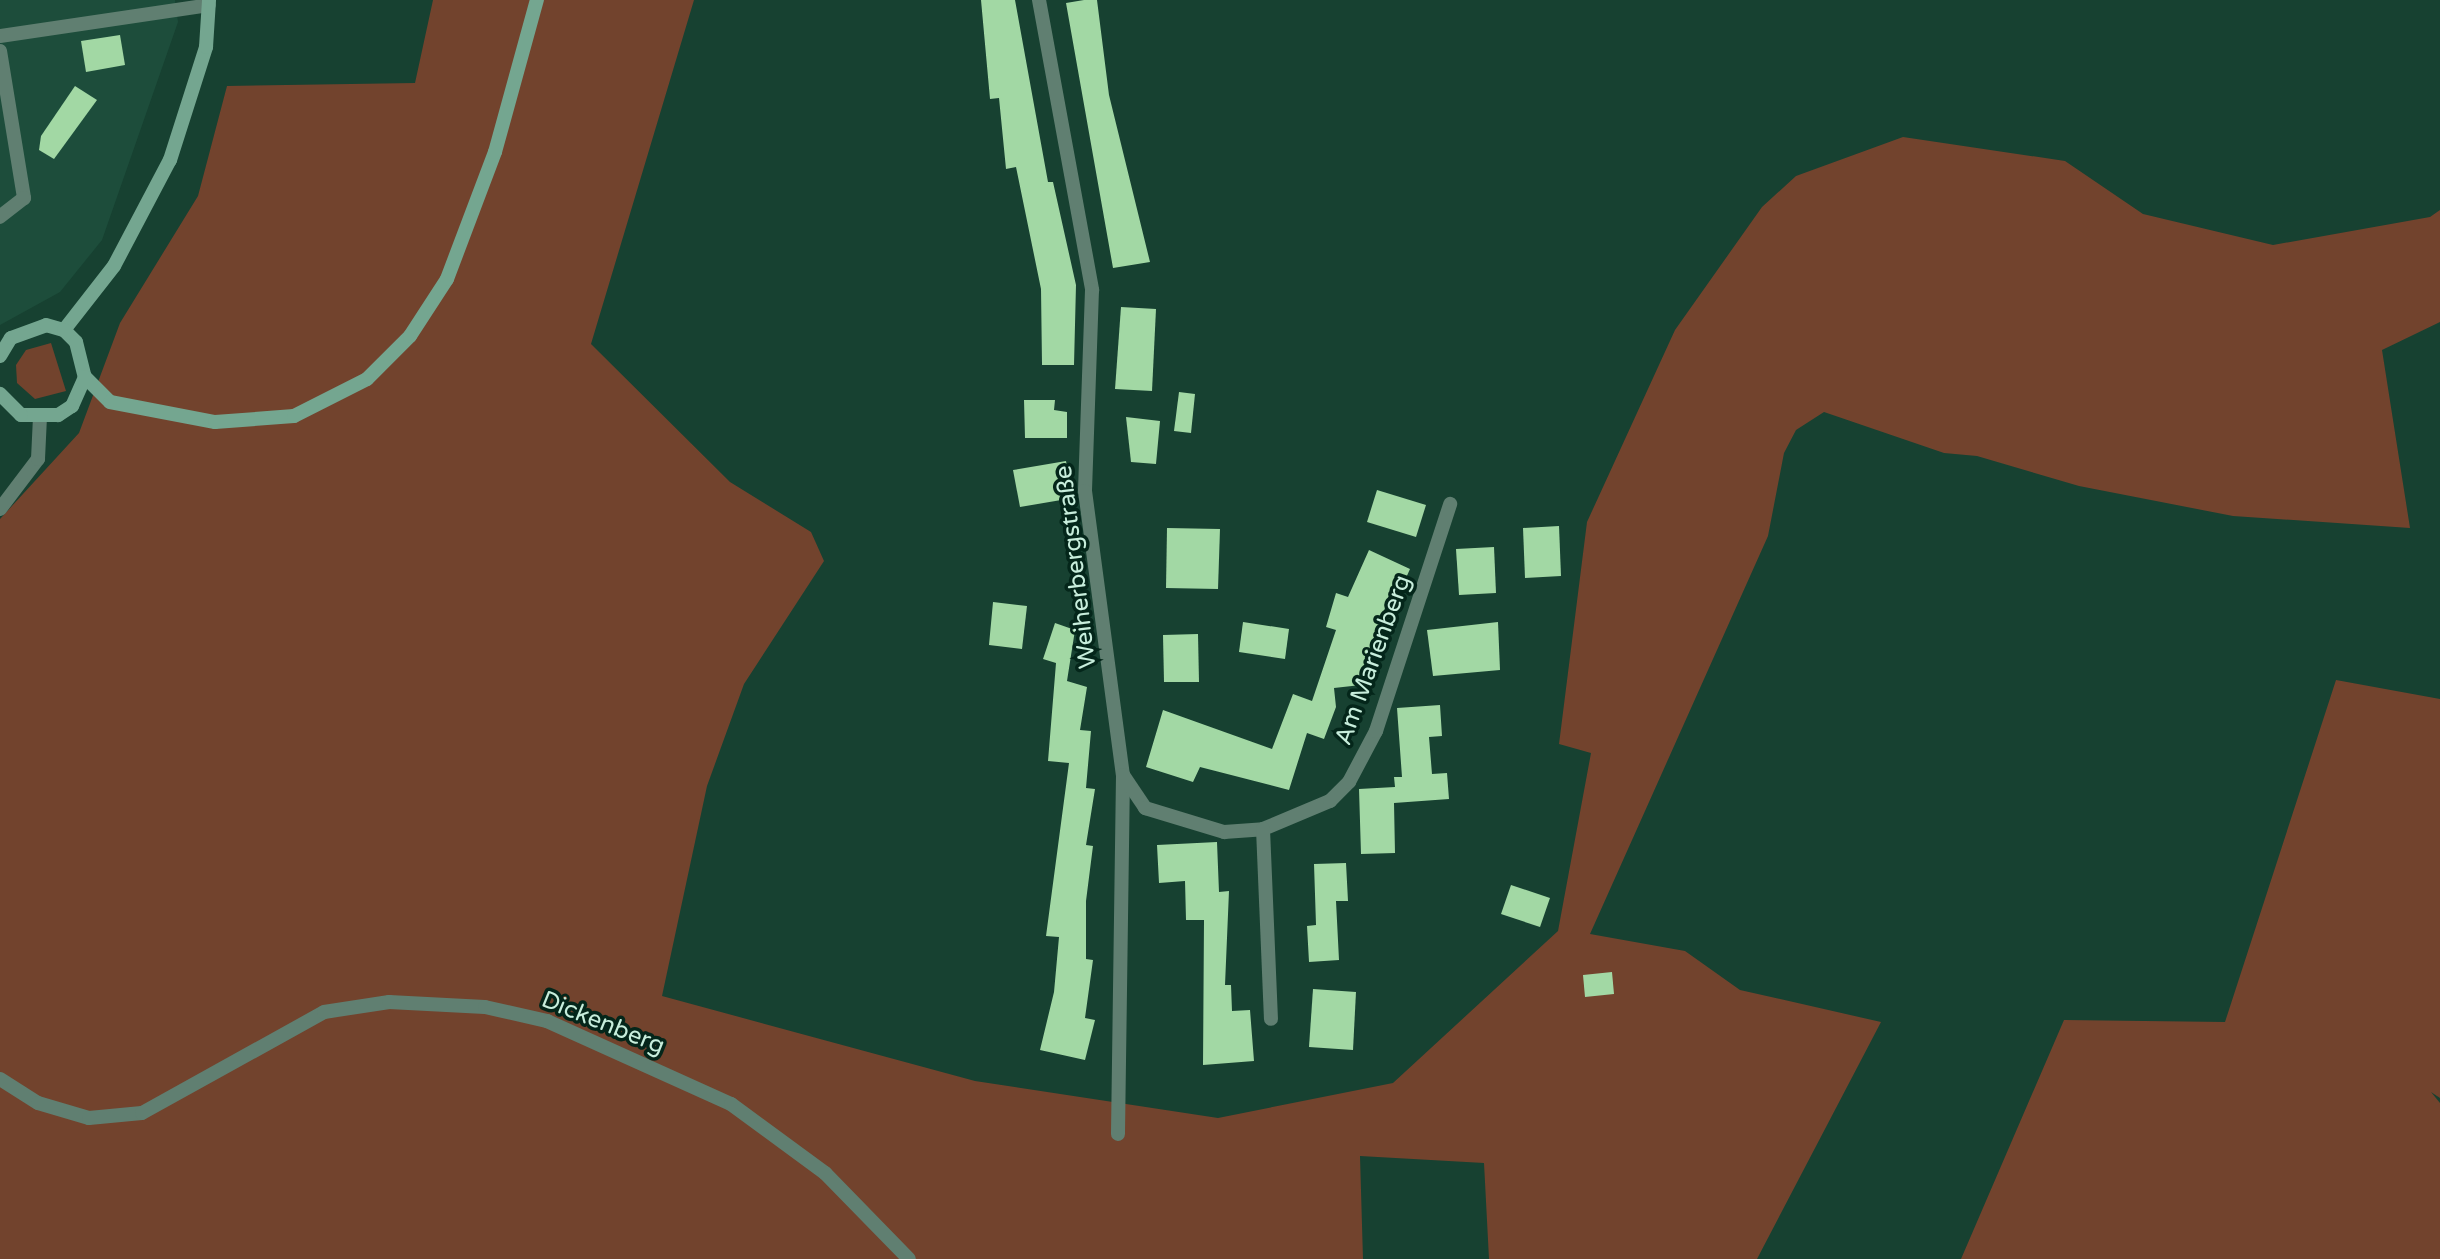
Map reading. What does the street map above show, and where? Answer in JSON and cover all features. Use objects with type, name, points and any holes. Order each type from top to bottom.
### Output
[{"type":"street","points":[[85,377],[110,402],[215,422],[294,416],[367,379],[410,336],[447,279],[495,152],[537,0]]},
{"type":"street","name":"Weiherbergstraße","points":[[1039,0],[1089,256],[1085,491],[1123,775],[1118,1134]]},
{"type":"street","points":[[0,36],[209,3],[206,47],[170,160],[114,266],[64,330]]},
{"type":"street","points":[[0,51],[24,198],[0,217]]},
{"type":"street","points":[[0,356],[28,328],[64,330]]},
{"type":"street","points":[[0,394],[21,415],[40,417],[72,407],[85,377],[84,358],[64,330]]},
{"type":"street","points":[[0,509],[38,459],[40,417]]},
{"type":"street","name":"Am Marienberg","points":[[1123,775],[1144,808],[1224,832],[1263,829],[1330,801],[1349,782],[1412,633],[1450,503]]},
{"type":"street","points":[[1263,829],[1271,1019]]},
{"type":"street","name":"Dickenberg","points":[[0,1079],[38,1103],[89,1118],[142,1113],[324,1012],[389,1002],[485,1007],[547,1021],[731,1104],[825,1173],[909,1259]]},
{"type":"shaded area","points":[[0,0],[175,0],[178,22],[102,240],[60,292],[0,325]]},
{"type":"shaded area","points":[[433,0],[694,0],[591,344],[730,482],[811,532],[824,561],[744,684],[707,786],[662,996],[975,1081],[1218,1118],[1393,1083],[1558,931],[1591,753],[1559,744],[1587,522],[1675,330],[1762,207],[1796,176],[1903,137],[2065,161],[2143,214],[2273,245],[2430,217],[2440,210],[2440,322],[2382,350],[2410,528],[2233,516],[2079,486],[1977,456],[1944,453],[1824,412],[1796,430],[1784,453],[1768,536],[1590,934],[1685,951],[1740,990],[1881,1022],[1757,1259],[1489,1259],[1484,1163],[1360,1156],[1363,1259],[0,1259],[0,519],[79,433],[120,323],[198,196],[227,86],[415,83]]},
{"type":"shaded area","points":[[51,343],[66,391],[35,399],[17,383],[16,365],[26,350]]},
{"type":"shaded area","points":[[2336,680],[2440,699],[2440,1098],[2431,1092],[2440,1103],[2440,1259],[1961,1259],[2064,1020],[2225,1022]]},
{"type":"building","points":[[981,0],[1015,0],[1048,182],[1053,182],[1076,285],[1074,365],[1042,365],[1041,289],[1016,167],[1006,169],[999,98],[990,99]]},
{"type":"building","points":[[1097,0],[1109,95],[1150,262],[1113,268],[1066,3]]},
{"type":"building","points":[[120,35],[125,65],[86,72],[81,41]]},
{"type":"building","points":[[75,86],[97,100],[54,159],[39,150],[41,136]]},
{"type":"building","points":[[1121,307],[1156,309],[1152,391],[1115,389]]},
{"type":"building","points":[[1179,392],[1195,394],[1191,433],[1174,431]]},
{"type":"building","points":[[1024,400],[1055,400],[1054,410],[1067,412],[1067,438],[1025,438]]},
{"type":"building","points":[[1126,417],[1160,421],[1156,464],[1131,462]]},
{"type":"building","points":[[1066,461],[1073,498],[1020,507],[1013,470]]},
{"type":"building","points":[[1377,490],[1426,505],[1416,537],[1367,522]]},
{"type":"building","points":[[1559,526],[1561,576],[1525,578],[1523,528]]},
{"type":"building","points":[[1167,528],[1220,529],[1218,589],[1166,588]]},
{"type":"building","points":[[1494,547],[1496,593],[1459,595],[1456,549]]},
{"type":"building","points":[[1369,550],[1410,569],[1397,598],[1389,595],[1361,685],[1334,688],[1336,707],[1324,739],[1307,733],[1289,790],[1200,767],[1193,782],[1146,767],[1163,710],[1272,749],[1293,694],[1312,701],[1336,630],[1326,627],[1336,593],[1348,597]]},
{"type":"building","points":[[993,602],[1027,606],[1022,649],[989,645]]},
{"type":"building","points":[[1243,622],[1289,629],[1285,659],[1239,652]]},
{"type":"building","points":[[1498,622],[1500,670],[1433,676],[1427,630]]},
{"type":"building","points":[[1055,623],[1075,630],[1067,681],[1087,687],[1080,730],[1091,731],[1086,788],[1095,789],[1086,845],[1093,846],[1086,901],[1086,959],[1093,960],[1085,1018],[1095,1020],[1085,1060],[1040,1050],[1054,992],[1059,937],[1046,936],[1069,763],[1048,761],[1056,663],[1043,659]]},
{"type":"building","points":[[1198,634],[1199,682],[1164,682],[1163,635]]},
{"type":"building","points":[[1440,705],[1442,736],[1429,737],[1432,774],[1447,773],[1449,799],[1394,803],[1395,853],[1361,854],[1359,789],[1395,787],[1394,777],[1402,777],[1397,708]]},
{"type":"building","points":[[1217,842],[1219,892],[1229,891],[1225,985],[1231,985],[1232,1011],[1250,1010],[1254,1061],[1203,1065],[1204,920],[1186,920],[1185,881],[1159,883],[1157,845]]},
{"type":"building","points":[[1346,863],[1348,901],[1336,901],[1339,960],[1309,962],[1307,926],[1316,925],[1314,864]]},
{"type":"building","points":[[1511,885],[1550,898],[1540,927],[1501,914]]},
{"type":"building","points":[[1612,972],[1614,994],[1585,997],[1583,975]]},
{"type":"building","points":[[1313,989],[1356,992],[1353,1050],[1309,1047]]}]
